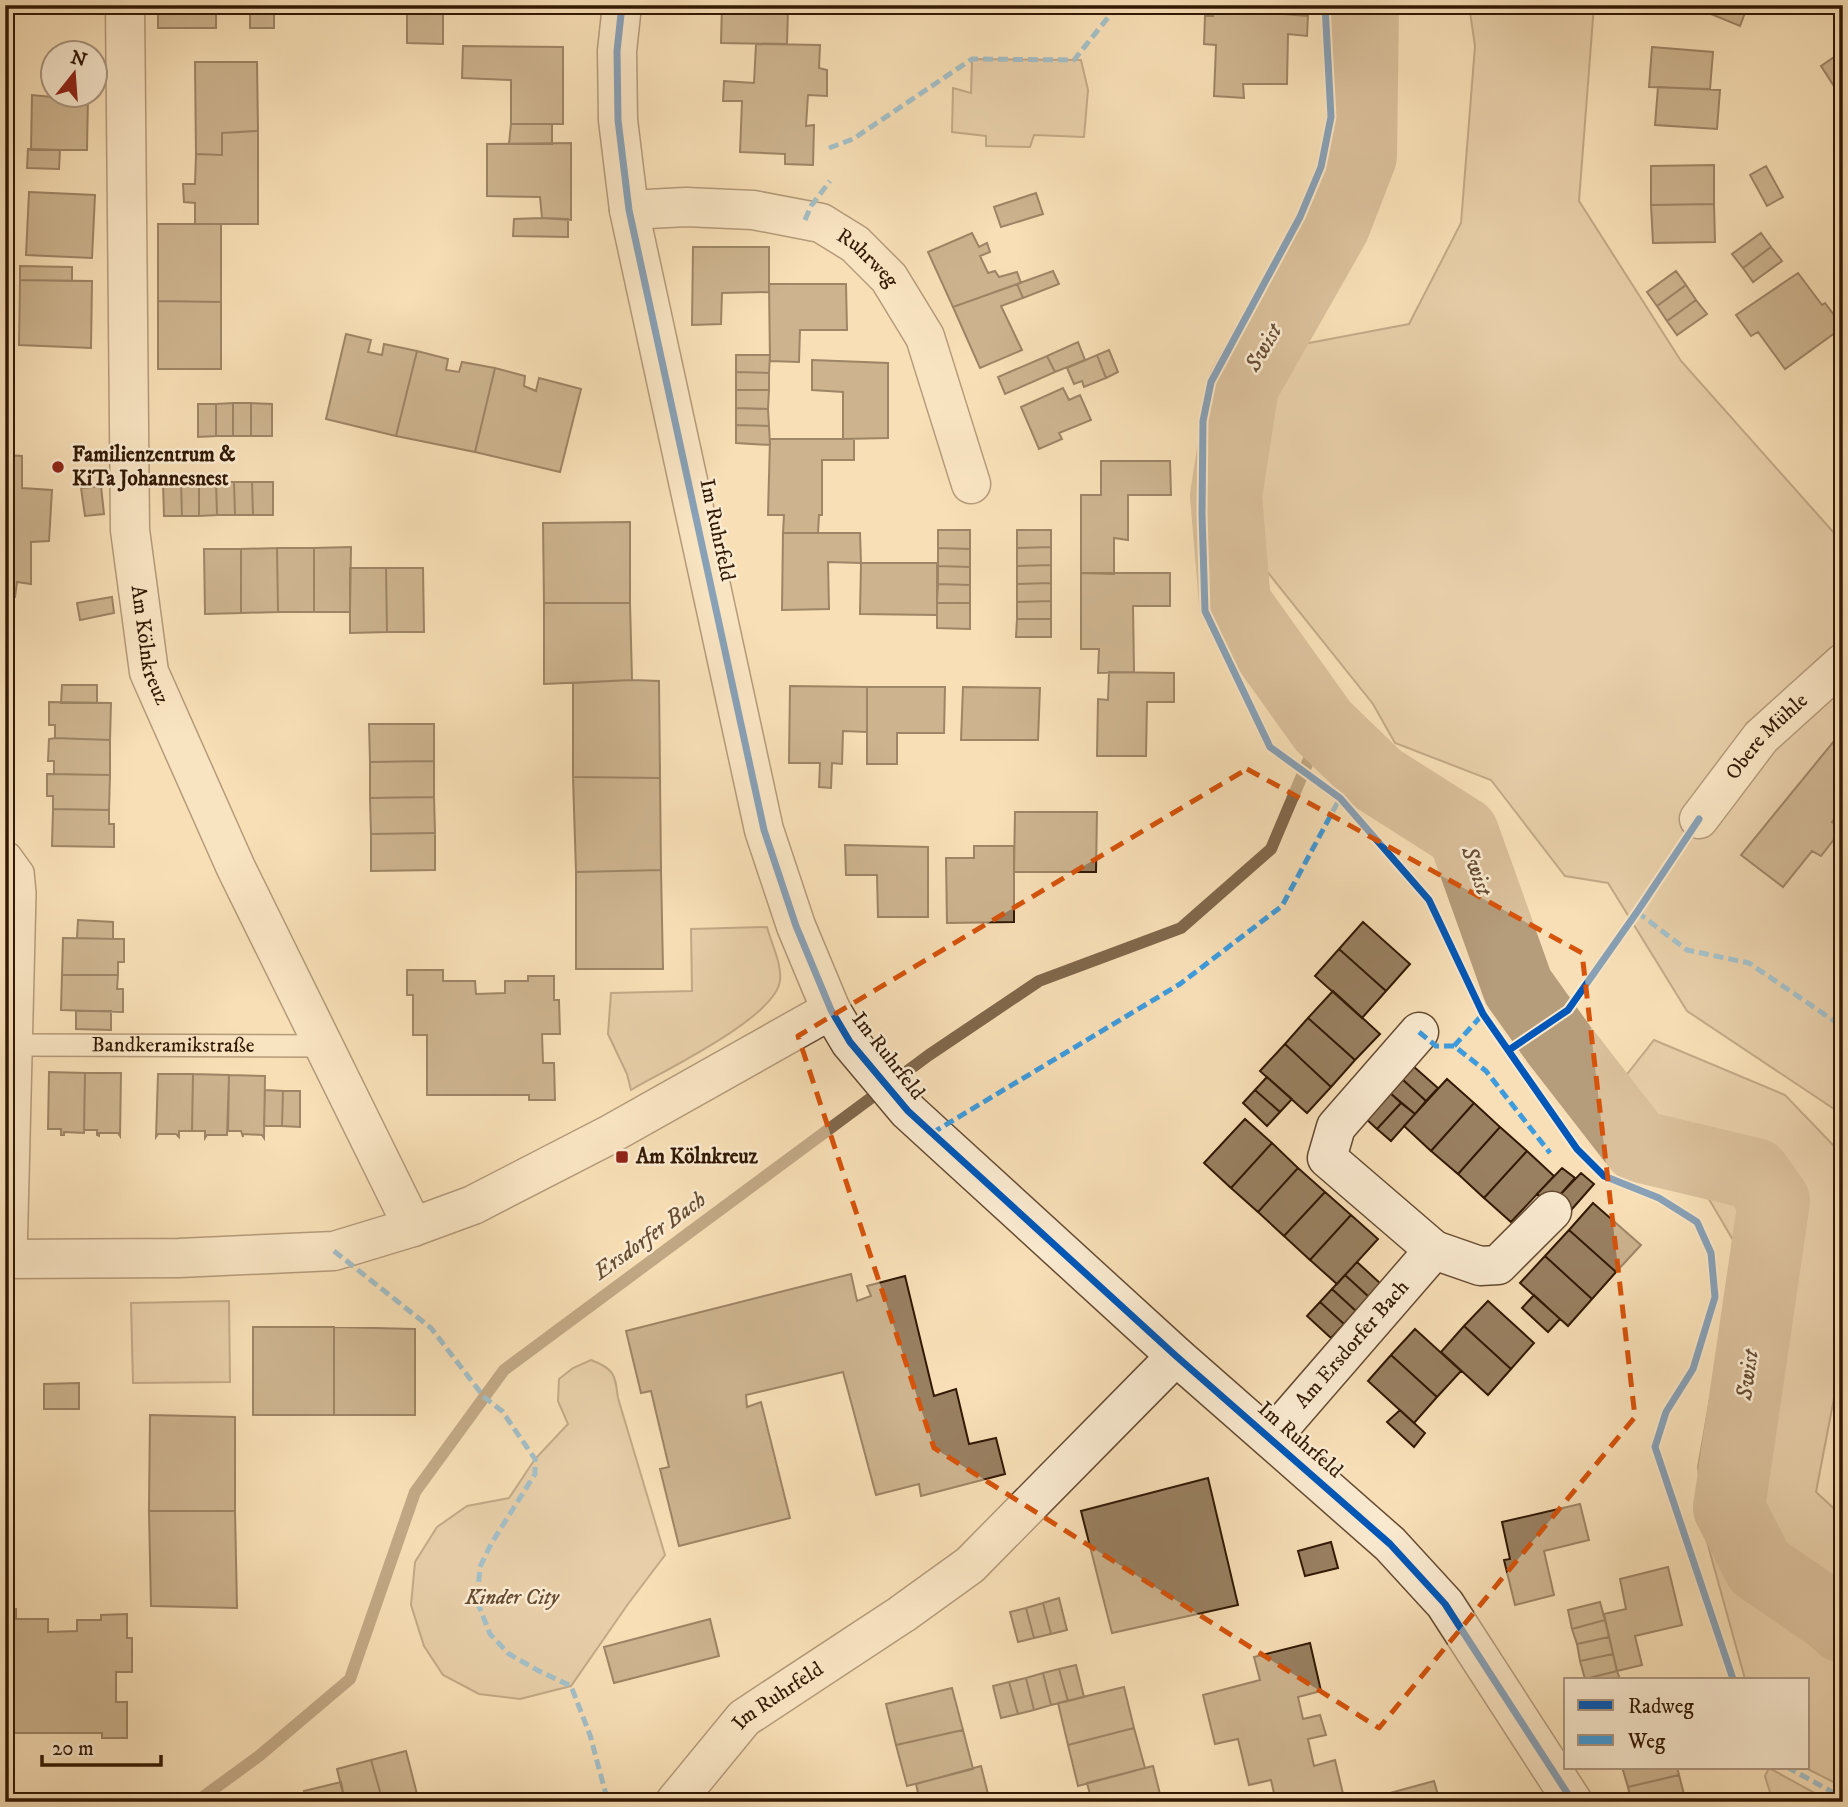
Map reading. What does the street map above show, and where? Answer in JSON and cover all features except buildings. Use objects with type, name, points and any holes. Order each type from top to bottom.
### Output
[{"type":"street","name":"Am Kölnkreuz","points":[[125,5],[130,530],[149,672],[236,868],[414,1227]]},
{"type":"street","name":"Im Ruhrfeld","points":[[622,5],[617,51],[618,120],[629,210],[764,830],[796,926],[840,1026],[908,1111],[1176,1356],[1390,1544],[1445,1604],[1573,1802]]},
{"type":"street","name":"Ruhrweg","points":[[629,210],[686,207],[753,210],[821,223],[855,244],[889,278],[925,337],[971,484]]},
{"type":"street","name":"Obere Mühle","points":[[1699,818],[1761,737],[1843,663]]},
{"type":"street","points":[[11,1259],[179,1258],[334,1251],[414,1227],[473,1205],[618,1131],[840,1026]]},
{"type":"street","points":[[1419,1032],[1336,1127],[1327,1158],[1434,1250],[1480,1266],[1498,1265],[1552,1211]]},
{"type":"street","name":"Am Ersdorfer Bach","points":[[1271,1438],[1434,1250]]},
{"type":"street","name":"Im Ruhrfeld","points":[[675,1802],[744,1718],[902,1614],[970,1565],[1176,1356]]},
{"type":"lane","points":[[5,853],[10,854],[23,872],[26,893],[23,1045],[11,1259]]},
{"type":"lane","name":"Bandkeramikstraße","points":[[23,1045],[323,1046]]},
{"type":"highlighted area","points":[[1247,769],[1582,953],[1635,1417],[1379,1728],[934,1448],[798,1036]]},
{"type":"green space","points":[[1469,5],[1594,5],[1579,201],[1681,361],[1843,543],[1843,1115],[1687,1011],[1608,883],[1565,876],[1491,780],[1395,743],[1373,704],[1250,550],[1282,348],[1409,324],[1461,223],[1475,46]]},
{"type":"green space","points":[[972,59],[1081,60],[1088,90],[1084,137],[1034,135],[1030,147],[986,146],[986,136],[952,132],[953,88],[971,93]]},
{"type":"green space","points":[[767,927],[780,974],[774,995],[760,1010],[716,1042],[631,1090],[627,1074],[608,1034],[611,993],[692,991],[691,929]]},
{"type":"green space","points":[[1654,1040],[1785,1095],[1835,1147],[1843,1178],[1843,1351],[1816,1492],[1843,1517],[1843,1787],[1808,1769],[1810,1678],[1745,1678],[1706,1538],[1698,1467],[1728,1296],[1733,1240],[1703,1189],[1632,1150],[1599,1110]]},
{"type":"green space","points":[[229,1301],[230,1382],[133,1383],[131,1303]]},
{"type":"green space","name":"Kinder City","points":[[591,1360],[605,1366],[614,1378],[665,1555],[571,1686],[520,1699],[479,1694],[443,1675],[424,1646],[411,1605],[415,1562],[437,1527],[467,1506],[509,1498],[535,1459],[568,1424],[558,1401],[559,1379],[573,1368]]},
{"type":"green space","points":[[1771,1769],[1831,1802],[1773,1802],[1765,1776]]},
{"type":"waterway","name":"Swist","points":[[1363,5],[1361,156],[1334,226],[1243,386],[1226,496],[1235,603],[1323,726],[1378,779],[1463,833],[1518,987],[1638,1146],[1755,1174],[1774,1201],[1729,1508],[1759,1567],[1843,1627]]},
{"type":"waterway","name":"Ersdorfer Bach","points":[[196,1802],[259,1756],[350,1679],[415,1492],[504,1370],[929,1055],[1039,981],[1181,928],[1271,849],[1323,726]]},
{"type":"marked path","points":[[829,148],[853,139],[972,59],[1074,60],[1118,5]]},
{"type":"marked path","points":[[805,220],[811,206],[830,181]]},
{"type":"marked path","points":[[932,1133],[1180,984],[1282,906],[1340,798]]},
{"type":"marked path","points":[[1637,912],[1687,950],[1749,963],[1843,1027]]},
{"type":"marked path","points":[[1454,1046],[1483,1014]]},
{"type":"marked path","points":[[1419,1032],[1436,1046],[1454,1046],[1486,1071],[1550,1153]]},
{"type":"marked path","points":[[334,1251],[431,1328],[484,1397],[502,1411],[535,1459],[535,1474],[491,1544],[480,1567],[477,1601],[490,1634],[509,1654],[571,1686],[590,1735],[608,1802]]},
{"type":"marked path","points":[[1791,1769],[1843,1798]]},
{"type":"cycle path","points":[[622,5],[617,51],[618,120],[629,210],[764,830],[796,926],[831,1010],[850,1042],[908,1111],[1176,1356],[1390,1544],[1445,1604],[1573,1802]]},
{"type":"cycle path","points":[[1325,5],[1331,117],[1321,167],[1300,217],[1211,382],[1203,421],[1205,611],[1270,747],[1340,798],[1429,900],[1483,1014],[1577,1149],[1604,1176],[1659,1198],[1697,1222],[1711,1253],[1715,1297],[1693,1369],[1666,1412],[1655,1447],[1733,1678]]},
{"type":"cycle path","points":[[1509,1050],[1568,1010],[1699,819]]},
{"type":"place","name":"Familienzentrum & KiTa Johannesnest","points":[[58,467]]},
{"type":"place","name":"Am Kölnkreuz","points":[[622,1157]]}]
